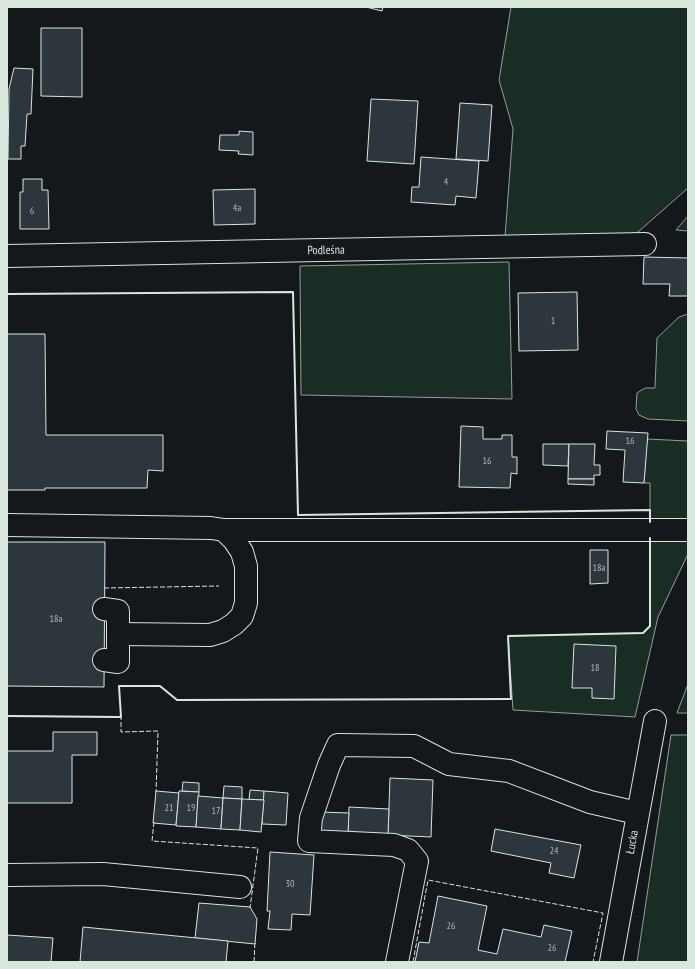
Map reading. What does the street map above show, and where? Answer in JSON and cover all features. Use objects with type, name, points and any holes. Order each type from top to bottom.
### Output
[{"type":"street","name":"Podleśna","points":[[7,256],[646,244]]},
{"type":"street","points":[[7,525],[211,528],[224,530],[688,530]]},
{"type":"street","points":[[110,635],[210,635],[223,631],[234,624],[242,616],[246,603],[246,566],[242,552],[234,540],[224,530]]},
{"type":"street","name":"Łucka","points":[[611,962],[637,813],[655,722]]},
{"type":"street","points":[[397,962],[416,861],[408,850],[394,845],[309,841],[311,818],[329,765],[338,745],[414,746],[449,764],[509,771],[590,802],[637,813]]},
{"type":"street","points":[[7,875],[103,874],[240,887]]},
{"type":"green space","points":[[511,7],[688,7],[688,188],[638,232],[628,235],[505,237],[513,129],[499,80]]},
{"type":"green space","points":[[688,216],[688,231],[676,230]]},
{"type":"green space","points":[[509,262],[512,399],[301,395],[300,266]]},
{"type":"green space","points":[[688,314],[688,421],[648,419],[639,415],[636,409],[637,393],[645,388],[655,388],[657,338],[679,317]]},
{"type":"green space","points":[[647,439],[688,441],[688,554],[658,617],[635,717],[513,710],[508,636],[643,633],[650,626],[650,483],[644,483]]},
{"type":"green space","points":[[688,684],[688,713],[677,713]]},
{"type":"green space","points":[[671,735],[688,735],[688,962],[637,962]]},
{"type":"building","points":[[366,7],[383,7],[382,11]]},
{"type":"building","points":[[41,28],[82,28],[82,97],[41,96]]},
{"type":"building","points":[[14,68],[33,69],[31,114],[27,114],[25,146],[21,146],[21,159],[8,159],[9,89]]},
{"type":"building","points":[[371,99],[418,101],[414,164],[367,161]]},
{"type":"building","points":[[460,103],[492,105],[488,161],[456,159]]},
{"type":"building","points":[[239,131],[253,132],[253,155],[238,154],[239,151],[219,150],[220,135],[239,135]]},
{"type":"building","points":[[421,157],[479,161],[476,198],[456,196],[455,205],[411,202],[412,187],[419,187]]},
{"type":"building","points":[[23,179],[42,179],[42,190],[48,190],[49,229],[20,229],[20,192],[23,192]]},
{"type":"building","points":[[255,189],[255,224],[214,225],[213,190]]},
{"type":"building","points":[[644,257],[688,258],[688,296],[669,296],[670,284],[643,284]]},
{"type":"building","points":[[577,292],[578,350],[519,351],[518,293]]},
{"type":"building","points":[[7,334],[45,334],[46,435],[163,435],[163,471],[148,470],[147,488],[45,488],[45,490],[7,490]]},
{"type":"building","points":[[461,426],[483,427],[483,439],[502,439],[502,435],[512,435],[512,457],[517,457],[517,474],[511,473],[510,488],[459,487]]},
{"type":"building","points":[[607,431],[648,433],[644,483],[623,482],[625,450],[606,449]]},
{"type":"building","points":[[543,444],[569,444],[568,466],[543,465]]},
{"type":"building","points":[[569,444],[595,444],[594,465],[600,465],[600,475],[594,475],[594,479],[568,479]]},
{"type":"building","points":[[568,479],[594,479],[594,485],[568,484]]},
{"type":"building","points":[[7,542],[105,542],[104,687],[7,686]]},
{"type":"building","points":[[590,550],[608,550],[608,583],[590,584]]},
{"type":"building","points":[[574,644],[616,646],[614,699],[592,698],[592,688],[572,688]]},
{"type":"building","points":[[53,732],[97,732],[97,755],[72,755],[72,803],[7,803],[7,751],[53,751]]},
{"type":"building","points":[[390,778],[433,780],[431,837],[388,835]]},
{"type":"building","points":[[183,782],[199,783],[199,792],[182,791]]},
{"type":"building","points":[[224,786],[242,787],[242,799],[223,798]]},
{"type":"building","points":[[250,790],[264,791],[264,800],[249,800]]},
{"type":"building","points":[[156,791],[179,793],[176,825],[153,823]]},
{"type":"building","points":[[179,791],[199,792],[196,827],[176,826]]},
{"type":"building","points":[[264,791],[288,793],[286,825],[262,824]]},
{"type":"building","points":[[198,796],[223,798],[221,829],[196,827]]},
{"type":"building","points":[[223,798],[242,799],[240,830],[221,829]]},
{"type":"building","points":[[242,799],[264,800],[261,832],[240,830]]},
{"type":"building","points":[[349,807],[389,809],[388,835],[348,833]]},
{"type":"building","points":[[320,812],[349,813],[348,833],[320,832]]},
{"type":"building","points":[[495,829],[581,845],[574,878],[549,873],[551,863],[491,851]]},
{"type":"building","points":[[270,852],[314,855],[310,915],[292,914],[291,930],[268,929],[270,911],[267,911]]},
{"type":"building","points":[[438,896],[487,906],[478,950],[497,954],[503,929],[541,937],[544,925],[572,931],[565,962],[415,962],[419,942],[429,943]]},
{"type":"building","points":[[199,903],[250,907],[257,919],[255,944],[195,938]]},
{"type":"building","points":[[83,927],[228,941],[226,962],[80,962]]},
{"type":"building","points":[[7,935],[53,938],[51,962],[7,962]]},
{"type":"fence","points":[[104,588],[219,586]]},
{"type":"fence","points":[[7,716],[121,717],[121,732],[158,731],[156,792]]},
{"type":"fence","points":[[154,822],[152,841],[258,848],[250,908]]},
{"type":"fence","points":[[413,962],[428,880],[603,913],[593,962]]},
{"type":"fence","points":[[254,962],[255,942]]},
{"type":"wall","points":[[7,294],[293,292],[298,515],[650,510],[650,522]]},
{"type":"wall","points":[[7,716],[121,717],[119,686],[160,686],[177,700],[511,699],[508,636],[643,633],[650,626],[650,538]]}]
